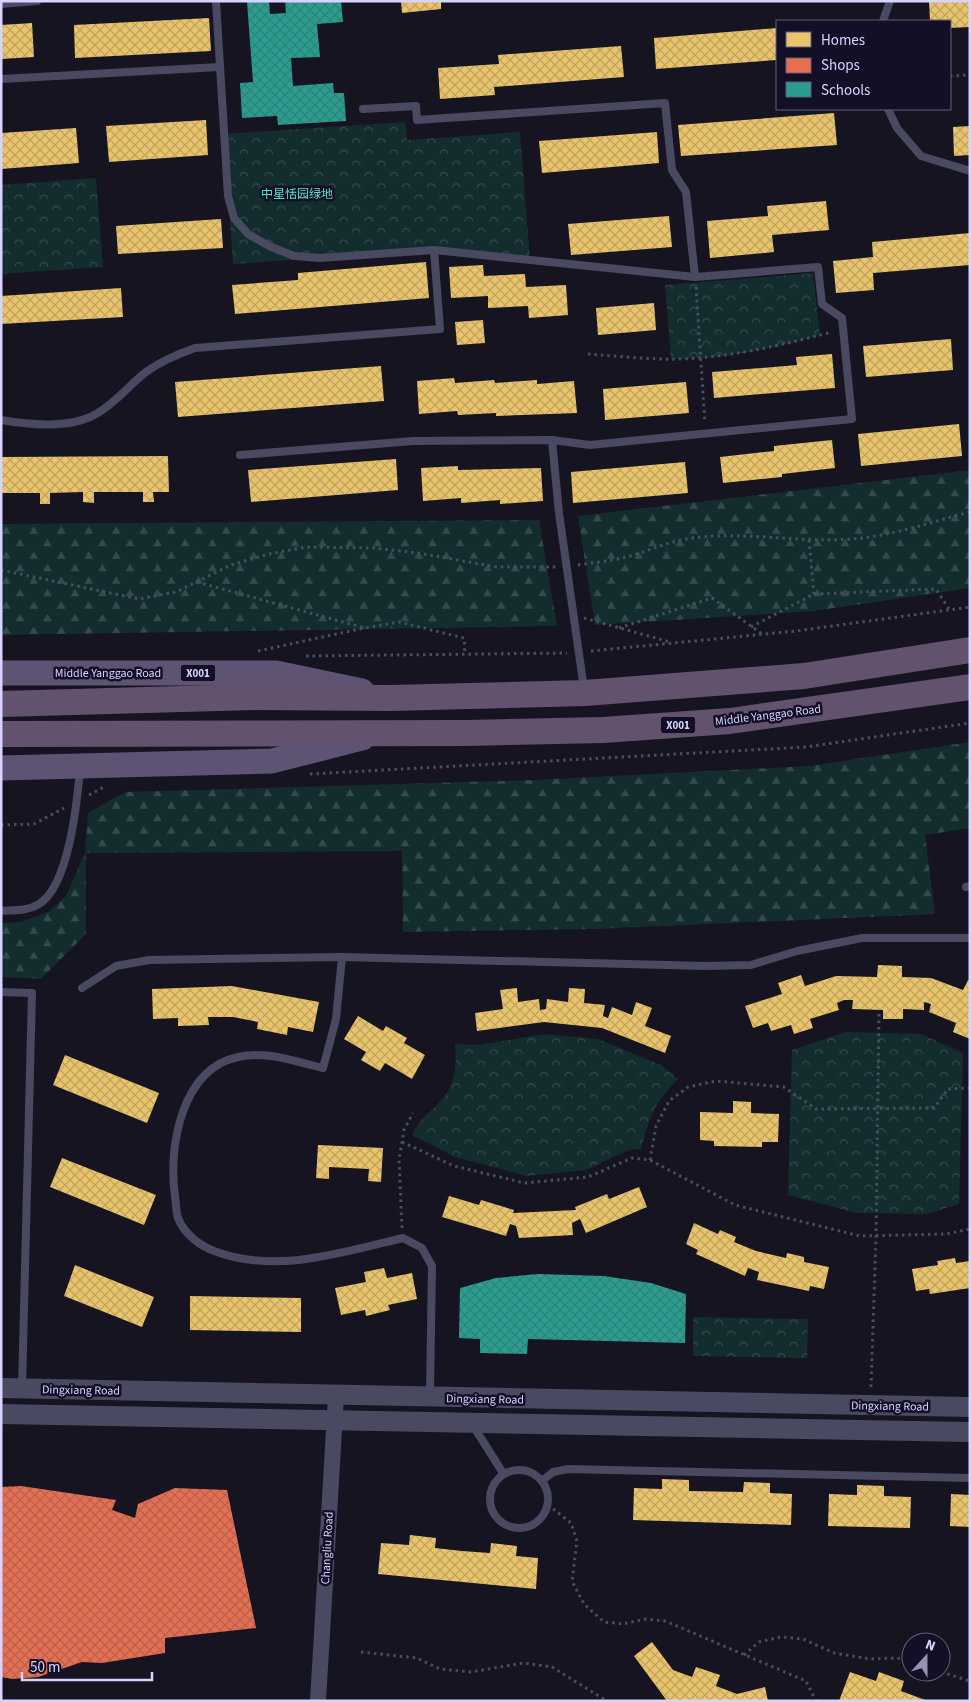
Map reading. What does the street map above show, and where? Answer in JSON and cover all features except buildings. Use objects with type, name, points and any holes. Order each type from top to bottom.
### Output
[{"type":"highway","name":"Middle Yanggao Road","points":[[1,704],[232,698],[391,698],[584,693],[804,676],[970,650]]},
{"type":"highway","name":"Middle Yanggao Road","points":[[1,734],[384,733],[603,730],[730,721],[970,687]]},
{"type":"main road","name":"Middle Yanggao Road","points":[[1,673],[276,673],[391,698]]},
{"type":"main road","name":"Middle Yanggao Road","points":[[1,768],[272,761],[384,733]]},
{"type":"street","name":"Dingxiang Road","points":[[1,1388],[430,1398],[970,1407]]},
{"type":"street","name":"Changliu Road","points":[[318,1701],[336,1396]]},
{"type":"street","name":"Dingxiang Road","points":[[1,1414],[970,1432]]},
{"type":"lane","points":[[1,4],[37,1]]},
{"type":"lane","points":[[216,1],[228,196],[234,218],[248,234],[269,246],[294,256],[320,258],[434,250],[695,277],[818,266],[822,304],[842,318],[852,419],[590,445],[552,440],[413,441],[240,455]]},
{"type":"lane","points":[[883,20],[890,1]]},
{"type":"lane","points":[[1,79],[220,67]]},
{"type":"lane","points":[[363,108],[416,106],[416,120],[666,103],[672,170],[686,192],[695,277]]},
{"type":"lane","points":[[888,110],[897,128],[921,156],[955,168],[970,171]]},
{"type":"lane","points":[[1,420],[17,423],[62,424],[94,415],[118,400],[145,373],[170,357],[195,348],[440,329],[434,250]]},
{"type":"lane","points":[[552,440],[566,566],[580,652],[584,693]]},
{"type":"lane","points":[[1,911],[22,910],[40,904],[55,888],[63,868],[77,801],[80,766]]},
{"type":"lane","points":[[82,988],[116,966],[149,960],[342,957],[706,966],[751,965],[797,951],[862,938],[970,938]]},
{"type":"lane","points":[[342,957],[336,1020],[323,1068],[266,1055],[237,1057],[206,1072],[190,1097],[176,1132],[172,1178],[178,1218],[193,1240],[217,1252],[262,1261],[300,1260],[403,1238],[422,1248],[432,1266],[430,1398]]},
{"type":"lane","points":[[1,992],[32,994],[22,1389]]},
{"type":"lane","points":[[471,1422],[503,1474]]},
{"type":"lane","points":[[520,1469],[530,1472],[542,1481],[548,1495],[548,1506],[544,1515],[527,1527],[517,1528],[500,1522],[490,1506],[489,1497],[496,1480],[503,1474],[520,1469]]},
{"type":"lane","points":[[542,1481],[553,1472],[568,1469],[970,1478]]},
{"type":"path","points":[[951,76],[970,75]]},
{"type":"path","points":[[695,277],[706,434]]},
{"type":"path","points":[[588,354],[645,359],[701,357],[791,344],[843,329]]},
{"type":"path","points":[[1,570],[139,598],[176,592],[231,566],[269,554],[306,547],[400,551],[497,567],[537,569],[628,556],[691,538],[729,536],[809,540],[853,539],[920,528],[970,512]]},
{"type":"path","points":[[809,540],[814,594]]},
{"type":"path","points":[[197,582],[364,628]]},
{"type":"path","points":[[751,627],[814,594],[936,589],[949,609]]},
{"type":"path","points":[[619,628],[712,598],[762,634]]},
{"type":"path","points":[[296,656],[580,652],[762,634],[970,606]]},
{"type":"path","points":[[574,615],[672,643]]},
{"type":"path","points":[[254,652],[398,622],[464,638],[465,654]]},
{"type":"path","points":[[300,774],[806,747],[970,723]]},
{"type":"path","points":[[1,825],[34,824],[110,784]]},
{"type":"path","points":[[870,1406],[876,1236],[878,1010]]},
{"type":"path","points":[[650,1160],[656,1126],[670,1101],[688,1087],[716,1081],[784,1087],[816,1109],[878,1110],[934,1108],[948,1089],[970,1088]]},
{"type":"path","points":[[403,1238],[398,1160],[404,1130],[413,1113]]},
{"type":"path","points":[[402,1142],[454,1166],[525,1183],[588,1177],[632,1158],[650,1160],[735,1205],[860,1236],[946,1234],[970,1229]]},
{"type":"path","points":[[548,1506],[571,1523],[576,1541],[572,1581],[584,1604],[604,1622],[623,1624],[645,1619],[665,1621],[806,1682],[816,1701]]},
{"type":"path","points":[[744,1655],[758,1642],[781,1637],[803,1639],[834,1653],[870,1659],[901,1659]]},
{"type":"path","points":[[361,1652],[417,1658],[440,1669],[471,1672],[523,1664],[552,1667],[607,1701]]},
{"type":"path","points":[[951,1675],[970,1681]]},
{"type":"green space","name":"中星恬园绿地","points":[[405,122],[407,140],[520,132],[530,260],[434,250],[233,264],[224,134]]},
{"type":"green space","points":[[96,178],[103,267],[1,274],[1,185]]},
{"type":"green space","points":[[813,273],[820,335],[784,345],[746,352],[690,359],[671,359],[665,285]]},
{"type":"green space","points":[[970,470],[970,588],[814,611],[595,625],[578,516]]},
{"type":"green space","points":[[539,520],[557,626],[1,635],[1,524]]},
{"type":"green space","points":[[970,742],[970,828],[925,835],[935,914],[595,929],[403,932],[402,851],[86,853],[86,934],[41,979],[1,977],[1,923],[21,922],[48,912],[66,896],[85,853],[88,813],[125,792],[535,780],[809,766]]},
{"type":"green space","points":[[845,1032],[921,1034],[963,1053],[959,1204],[927,1214],[857,1213],[788,1195],[792,1050]]},
{"type":"green space","points":[[544,1034],[598,1039],[661,1065],[678,1079],[658,1104],[647,1128],[641,1150],[631,1149],[586,1170],[527,1176],[455,1157],[412,1135],[419,1123],[441,1101],[450,1086],[456,1063],[455,1044],[478,1045]]},
{"type":"green space","points":[[693,1317],[808,1319],[807,1358],[693,1356]]}]
